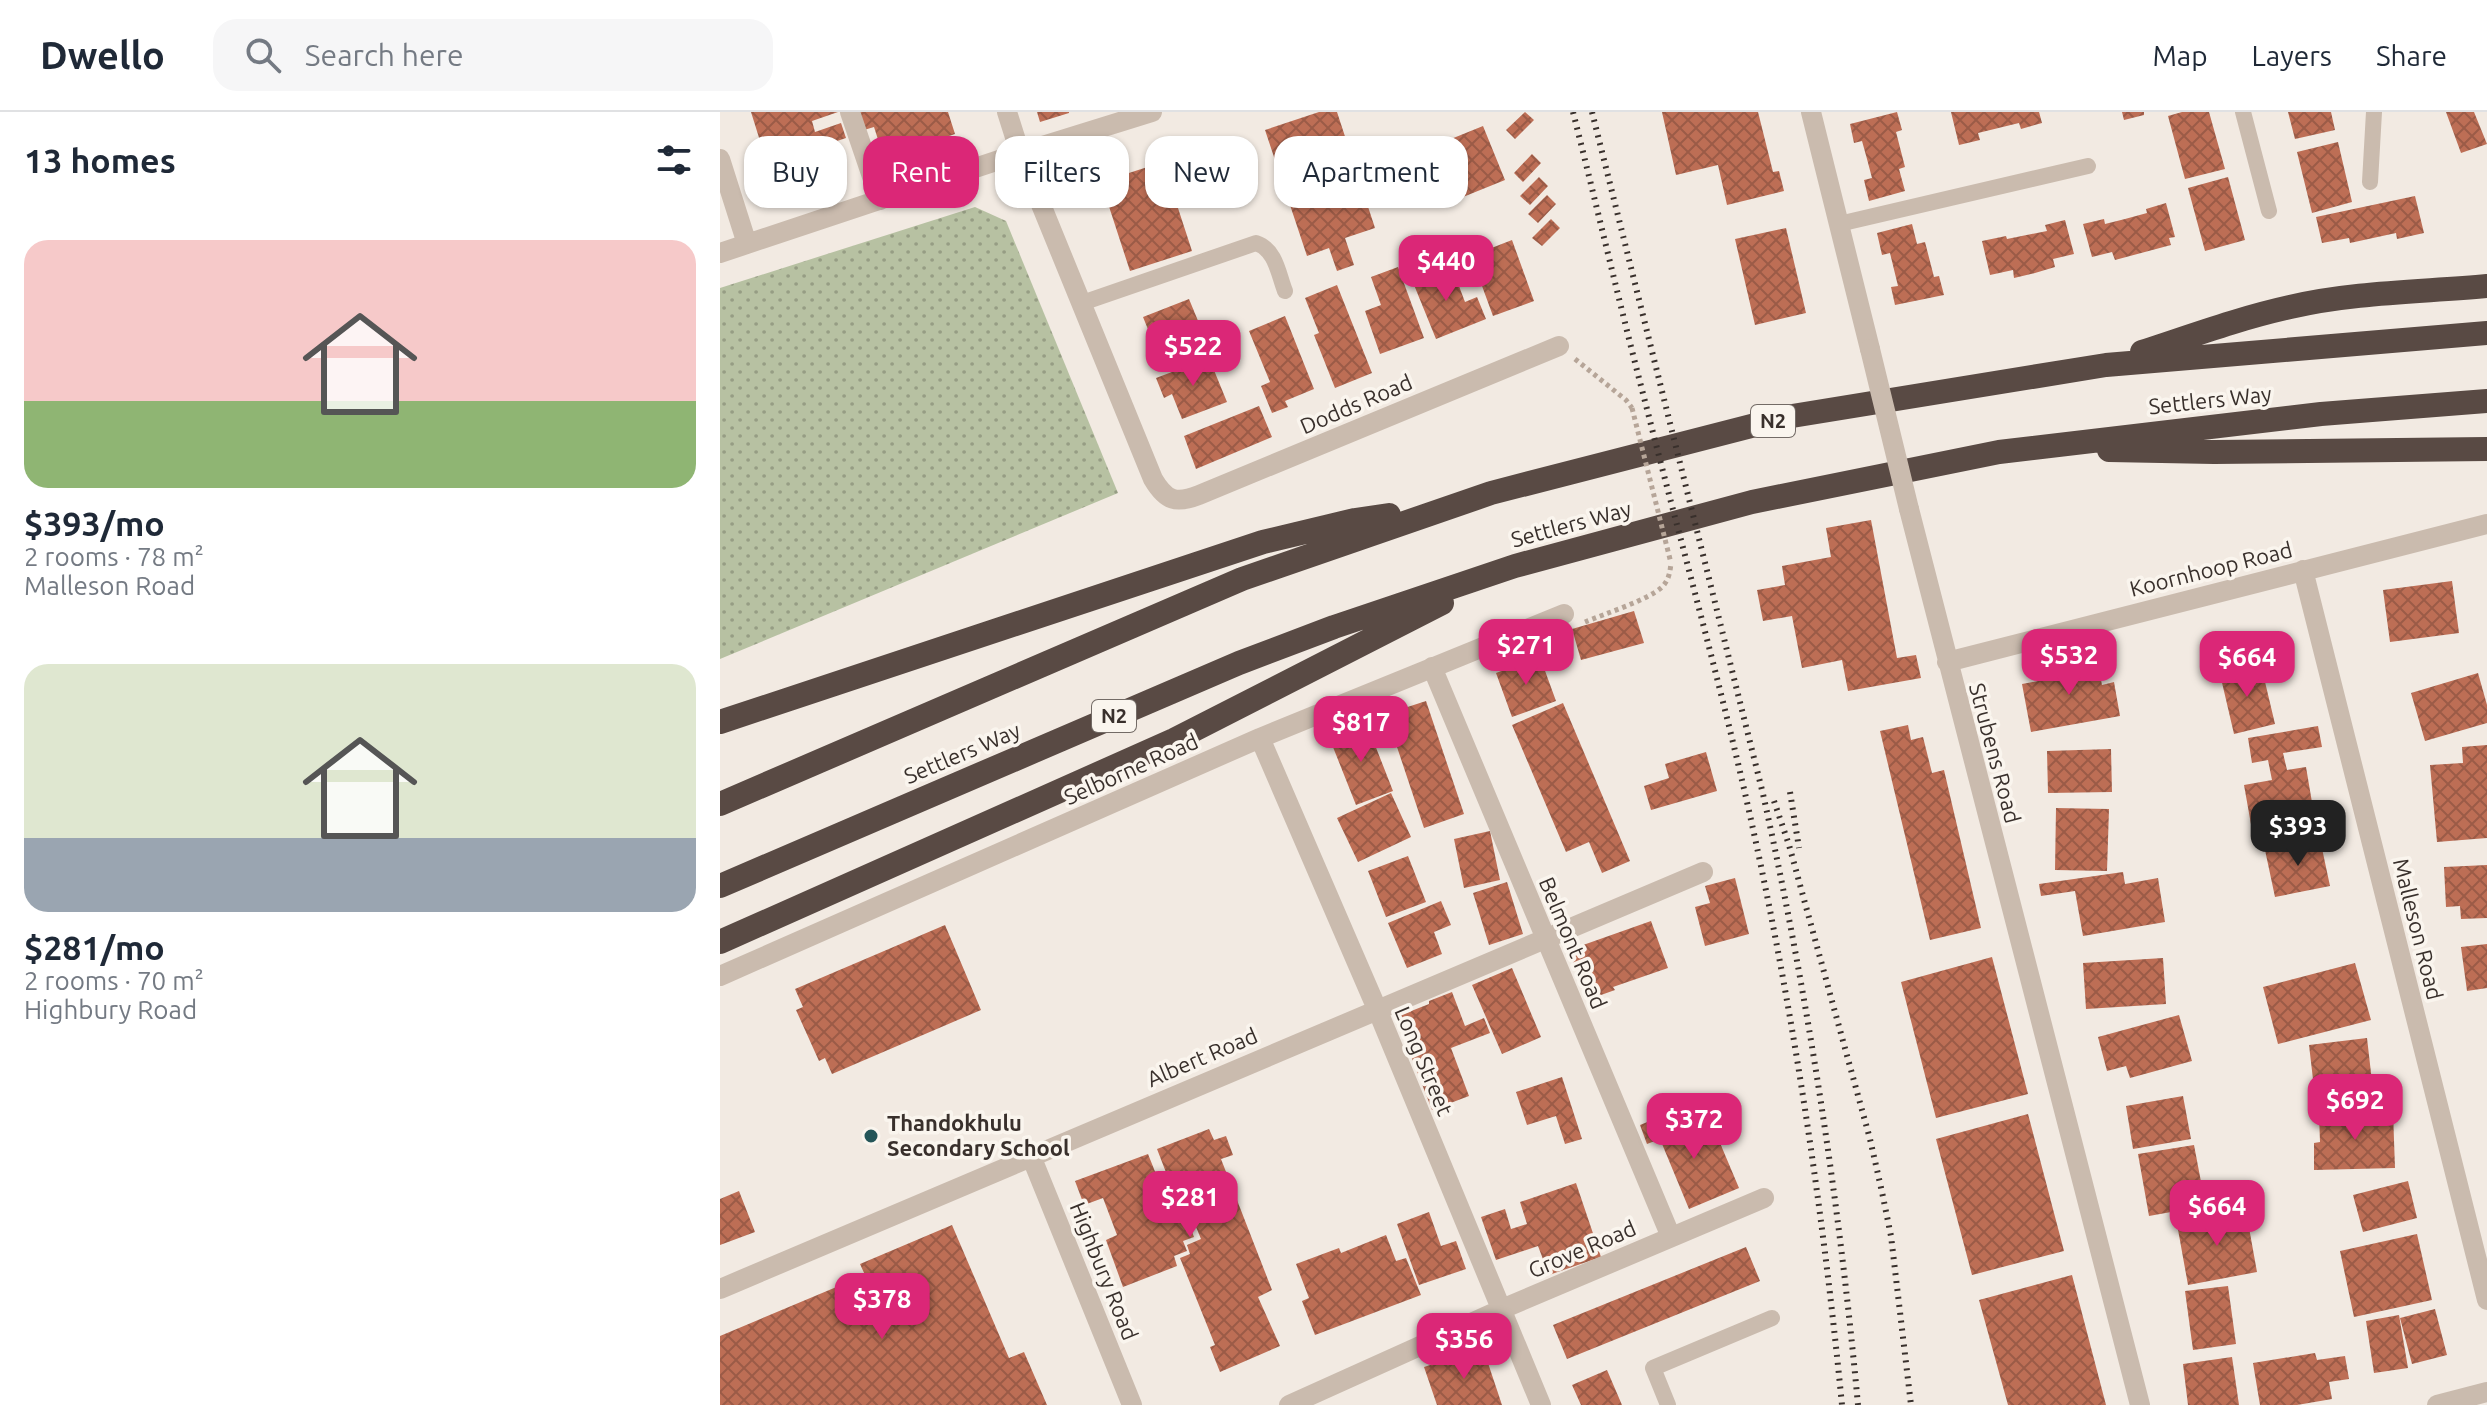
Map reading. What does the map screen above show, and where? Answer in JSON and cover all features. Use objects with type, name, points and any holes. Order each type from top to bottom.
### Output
[{"type":"highway","points":[[2106,365],[2292,306],[2364,296],[2487,286]]},
{"type":"highway","name":"Settlers Way","points":[[720,804],[1242,579],[1491,493],[1786,417],[2106,365],[2487,333]]},
{"type":"highway","name":"Settlers Way","points":[[720,886],[1239,663],[1334,627],[1515,566],[1752,502],[2019,449],[2321,414],[2487,401]]},
{"type":"highway","points":[[2019,449],[2214,452],[2487,449]]},
{"type":"highway","points":[[720,722],[1263,542],[1355,520],[1447,506]]},
{"type":"highway","points":[[720,942],[1174,740],[1515,566]]},
{"type":"street","points":[[850,112],[863,150]]},
{"type":"street","points":[[1007,112],[1015,136]]},
{"type":"street","points":[[1075,136],[1152,112]]},
{"type":"street","name":"Strubens Road","points":[[1811,112],[1947,662],[2140,1405]]},
{"type":"street","points":[[720,159],[747,244]]},
{"type":"street","points":[[720,253],[863,206]]},
{"type":"street","points":[[1043,208],[1082,303]]},
{"type":"street","name":"Dodds Road","points":[[1082,303],[1153,479],[1160,492],[1170,499],[1185,501],[1559,346]]},
{"type":"street","name":"Koornhoop Road","points":[[1947,662],[2487,524]]},
{"type":"street","name":"Malleson Road","points":[[2303,570],[2487,1300]]},
{"type":"street","name":"Selborne Road","points":[[720,976],[1260,738],[1564,614]]},
{"type":"street","name":"Belmont Road","points":[[1432,667],[1671,1237]]},
{"type":"street","name":"Long Street","points":[[1260,738],[1377,1009],[1541,1405]]},
{"type":"street","name":"Albert Road","points":[[720,1289],[1703,872]]},
{"type":"street","name":"Highbury Road","points":[[1031,1156],[1132,1405]]},
{"type":"street","name":"Grove Road","points":[[1289,1405],[1502,1309],[1764,1198]]},
{"type":"street","points":[[2437,1405],[2487,1392]]},
{"type":"lane","points":[[2243,112],[2269,211]]},
{"type":"lane","points":[[2370,182],[2374,112]]},
{"type":"lane","points":[[1839,224],[2088,166]]},
{"type":"lane","points":[[1082,303],[1256,243],[1266,246],[1272,253],[1285,291]]},
{"type":"lane","points":[[1668,1405],[1653,1368],[1772,1318]]},
{"type":"path","points":[[1559,346],[1632,408],[1671,563],[1670,575],[1664,586],[1636,600],[1577,625],[1564,614]]},
{"type":"green space","points":[[972,208],[1006,221],[1118,493],[720,659],[720,288]]},
{"type":"building","points":[[751,112],[838,112],[812,121],[815,132],[841,123],[845,136],[758,136]]},
{"type":"building","points":[[859,112],[948,112],[955,134],[877,136],[874,127],[864,130]]},
{"type":"building","points":[[1037,112],[1069,112],[1069,113],[1040,122]]},
{"type":"building","points":[[1319,112],[1337,112],[1345,136],[1274,136],[1274,157],[1265,130]]},
{"type":"building","points":[[1525,112],[1534,120],[1515,139],[1506,130]]},
{"type":"building","points":[[1662,112],[1758,112],[1773,172],[1779,171],[1784,191],[1727,205],[1718,165],[1676,175]]},
{"type":"building","points":[[1897,112],[1902,130],[1896,132],[1905,167],[1899,169],[1905,191],[1869,201],[1864,180],[1872,178],[1862,141],[1854,143],[1850,124]]},
{"type":"building","points":[[1951,112],[2039,112],[2042,123],[2021,129],[2019,123],[1978,133],[1980,140],[1959,145]]},
{"type":"building","points":[[2122,112],[2144,112],[2144,115],[2124,120]]},
{"type":"building","points":[[2182,112],[2209,112],[2225,169],[2185,179],[2168,116]]},
{"type":"building","points":[[2288,112],[2331,112],[2335,130],[2295,139]]},
{"type":"building","points":[[2446,112],[2474,112],[2487,144],[2461,153]]},
{"type":"building","points":[[1483,126],[1505,180],[1468,195],[1468,136],[1458,136]]},
{"type":"building","points":[[2338,142],[2352,202],[2312,213],[2297,152]]},
{"type":"building","points":[[1532,154],[1541,163],[1523,182],[1514,173]]},
{"type":"building","points":[[1145,168],[1145,208],[1178,208],[1192,251],[1130,271],[1109,208],[1129,208],[1129,173]]},
{"type":"building","points":[[1539,177],[1548,186],[1530,205],[1520,196]]},
{"type":"building","points":[[2228,177],[2245,240],[2205,251],[2188,188]]},
{"type":"building","points":[[1547,195],[1556,204],[1538,223],[1528,214]]},
{"type":"building","points":[[2415,196],[2424,233],[2397,239],[2396,233],[2350,243],[2349,238],[2322,243],[2316,217]]},
{"type":"building","points":[[2166,203],[2175,237],[2169,238],[2171,245],[2115,260],[2112,252],[2092,257],[2083,224],[2104,219],[2105,224],[2125,219],[2147,213],[2146,209]]},
{"type":"building","points":[[1291,208],[1368,208],[1375,228],[1345,238],[1354,265],[1337,271],[1329,248],[1307,256]]},
{"type":"building","points":[[1551,219],[1560,228],[1542,246],[1532,238]]},
{"type":"building","points":[[2065,220],[2074,254],[2053,259],[2055,267],[2035,273],[2014,278],[2013,270],[1990,275],[1982,241],[2047,231],[2045,225]]},
{"type":"building","points":[[1912,224],[1917,244],[1925,242],[1934,277],[1939,276],[1944,295],[1895,305],[1891,287],[1898,286],[1890,253],[1882,255],[1877,233]]},
{"type":"building","points":[[1786,228],[1806,313],[1755,325],[1735,239]]},
{"type":"building","points":[[1512,240],[1534,301],[1493,316],[1471,256]]},
{"type":"building","points":[[1451,265],[1465,302],[1477,297],[1486,319],[1436,339],[1412,280]]},
{"type":"building","points":[[1398,267],[1424,338],[1380,354],[1365,311],[1381,305],[1371,277]]},
{"type":"building","points":[[1337,285],[1372,373],[1335,388],[1314,335],[1319,333],[1305,298]]},
{"type":"building","points":[[1189,299],[1208,345],[1162,364],[1143,317]]},
{"type":"building","points":[[1285,316],[1314,389],[1285,401],[1288,407],[1272,413],[1261,386],[1270,382],[1249,331]]},
{"type":"building","points":[[1209,358],[1227,402],[1182,419],[1172,394],[1164,398],[1156,378]]},
{"type":"building","points":[[1259,406],[1272,437],[1196,469],[1184,436]]},
{"type":"building","points":[[1871,520],[1897,658],[1916,655],[1921,678],[1848,691],[1842,660],[1802,668],[1792,616],[1763,621],[1757,590],[1785,585],[1782,566],[1831,557],[1826,528]]},
{"type":"building","points":[[2452,581],[2459,633],[2390,642],[2383,590]]},
{"type":"building","points":[[1634,611],[1644,643],[1581,660],[1572,629]]},
{"type":"building","points":[[1540,657],[1556,701],[1512,717],[1496,673]]},
{"type":"building","points":[[2097,660],[2102,685],[2114,682],[2120,716],[2031,732],[2022,684],[2038,681],[2036,671]]},
{"type":"building","points":[[2261,665],[2275,724],[2234,734],[2220,674]]},
{"type":"building","points":[[2478,673],[2487,705],[2487,723],[2425,741],[2411,693]]},
{"type":"building","points":[[1426,701],[1464,814],[1424,828],[1386,714]]},
{"type":"building","points":[[1563,703],[1630,861],[1602,873],[1589,842],[1566,852],[1512,725]]},
{"type":"building","points":[[1366,722],[1393,791],[1356,805],[1329,737]]},
{"type":"building","points":[[1908,725],[1911,740],[1923,737],[1932,773],[1944,770],[1981,928],[1930,940],[1880,731]]},
{"type":"building","points":[[2318,726],[2322,747],[2283,753],[2287,770],[2306,767],[2315,820],[2252,830],[2244,785],[2272,780],[2268,760],[2252,763],[2248,738]]},
{"type":"building","points":[[2487,745],[2487,838],[2437,842],[2430,765],[2463,763],[2462,747]]},
{"type":"building","points":[[2111,749],[2112,792],[2048,793],[2047,751]]},
{"type":"building","points":[[1706,752],[1717,791],[1651,810],[1644,786],[1669,778],[1665,764]]},
{"type":"building","points":[[1391,793],[1411,837],[1358,862],[1337,818]]},
{"type":"building","points":[[2056,808],[2109,809],[2107,871],[2055,870]]},
{"type":"building","points":[[1490,831],[1500,880],[1464,888],[1454,839]]},
{"type":"building","points":[[2320,839],[2330,886],[2275,897],[2265,850]]},
{"type":"building","points":[[1408,856],[1426,902],[1386,917],[1368,871]]},
{"type":"building","points":[[2487,865],[2487,918],[2461,919],[2460,906],[2446,907],[2444,867]]},
{"type":"building","points":[[2123,872],[2125,884],[2158,878],[2165,922],[2083,936],[2075,891],[2041,896],[2039,884]]},
{"type":"building","points":[[1735,878],[1749,934],[1705,946],[1695,907],[1710,903],[1705,886]]},
{"type":"building","points":[[1507,882],[1523,934],[1489,945],[1473,893]]},
{"type":"building","points":[[1441,901],[1451,925],[1434,932],[1442,954],[1407,968],[1388,923]]},
{"type":"building","points":[[1651,921],[1668,968],[1613,987],[1615,990],[1587,1000],[1569,950]]},
{"type":"building","points":[[945,925],[981,1010],[832,1074],[825,1058],[819,1061],[796,1010],[803,1007],[795,989]]},
{"type":"building","points":[[2487,944],[2487,988],[2467,991],[2461,947]]},
{"type":"building","points":[[1992,957],[2028,1094],[1936,1118],[1901,982]]},
{"type":"building","points":[[2163,958],[2166,1004],[2086,1009],[2083,963]]},
{"type":"building","points":[[2355,963],[2371,1020],[2278,1044],[2263,987]]},
{"type":"building","points":[[1512,968],[1541,1037],[1502,1054],[1472,985]]},
{"type":"building","points":[[1452,992],[1465,1026],[1484,1018],[1490,1033],[1451,1048],[1469,1096],[1432,1110],[1396,1017]]},
{"type":"building","points":[[2179,1015],[2192,1061],[2130,1078],[2126,1066],[2107,1071],[2098,1037]]},
{"type":"building","points":[[2367,1038],[2374,1099],[2316,1105],[2309,1045]]},
{"type":"building","points":[[1562,1077],[1582,1139],[1565,1144],[1556,1116],[1527,1125],[1516,1092]]},
{"type":"building","points":[[2183,1096],[2191,1139],[2133,1149],[2126,1106]]},
{"type":"building","points":[[2393,1112],[2395,1168],[2314,1170],[2314,1143],[2320,1142],[2319,1114]]},
{"type":"building","points":[[1667,1114],[1677,1138],[1712,1124],[1739,1188],[1689,1209],[1660,1139],[1647,1144],[1640,1125]]},
{"type":"building","points":[[2028,1114],[2064,1251],[1972,1275],[1936,1139]]},
{"type":"building","points":[[1209,1129],[1214,1140],[1226,1136],[1233,1155],[1221,1159],[1272,1290],[1258,1297],[1280,1346],[1220,1372],[1210,1347],[1215,1345],[1180,1258],[1190,1254],[1187,1245],[1201,1239],[1187,1205],[1183,1207],[1194,1237],[1183,1241],[1187,1251],[1174,1256],[1177,1266],[1123,1287],[1106,1240],[1117,1235],[1103,1198],[1084,1205],[1075,1181],[1148,1154],[1158,1179],[1167,1175],[1157,1149]]},
{"type":"building","points":[[2194,1145],[2202,1187],[2229,1183],[2232,1201],[2149,1216],[2138,1154]]},
{"type":"building","points":[[2408,1181],[2417,1218],[2363,1232],[2353,1195]]},
{"type":"building","points":[[1576,1183],[1601,1257],[1549,1275],[1538,1246],[1496,1260],[1481,1217],[1505,1209],[1511,1229],[1527,1224],[1520,1202]]},
{"type":"building","points":[[739,1191],[755,1232],[720,1245],[720,1199]]},
{"type":"building","points":[[2246,1211],[2257,1272],[2188,1285],[2177,1224]]},
{"type":"building","points":[[1429,1212],[1441,1246],[1456,1241],[1466,1269],[1419,1285],[1397,1224]]},
{"type":"building","points":[[952,1225],[1009,1358],[1024,1352],[1047,1405],[720,1405],[720,1336],[865,1275],[860,1264]]},
{"type":"building","points":[[2417,1234],[2432,1300],[2354,1317],[2340,1251]]},
{"type":"building","points":[[1386,1235],[1396,1261],[1406,1258],[1421,1295],[1315,1335],[1302,1301],[1309,1298],[1296,1264],[1339,1248],[1341,1253]]},
{"type":"building","points":[[1746,1247],[1760,1281],[1567,1359],[1553,1325]]},
{"type":"building","points":[[2072,1275],[2106,1405],[2008,1405],[1979,1300]]},
{"type":"building","points":[[2228,1286],[2236,1344],[2193,1350],[2185,1291]]},
{"type":"building","points":[[2435,1309],[2447,1355],[2412,1364],[2400,1318]]},
{"type":"building","points":[[2399,1315],[2408,1368],[2374,1373],[2366,1321]]},
{"type":"building","points":[[1483,1348],[1502,1405],[1437,1405],[1424,1367]]},
{"type":"building","points":[[2315,1353],[2317,1360],[2345,1356],[2349,1379],[2329,1382],[2332,1399],[2297,1405],[2260,1405],[2253,1363]]},
{"type":"building","points":[[2232,1357],[2239,1405],[2188,1405],[2183,1364]]},
{"type":"building","points":[[1607,1370],[1622,1405],[1581,1405],[1572,1385]]},
{"type":"railway","points":[[1573,112],[1723,703],[1763,877],[1804,1102],[1842,1405]]},
{"type":"railway","points":[[1592,112],[1763,794],[1779,870],[1820,1098],[1858,1405]]},
{"type":"railway","points":[[1790,792],[1799,848]]},
{"type":"railway","points":[[1774,801],[1789,845],[1870,1139],[1891,1236],[1911,1405]]},
{"type":"place","name":"Thandokhulu Secondary School","points":[[871,1136]]}]
